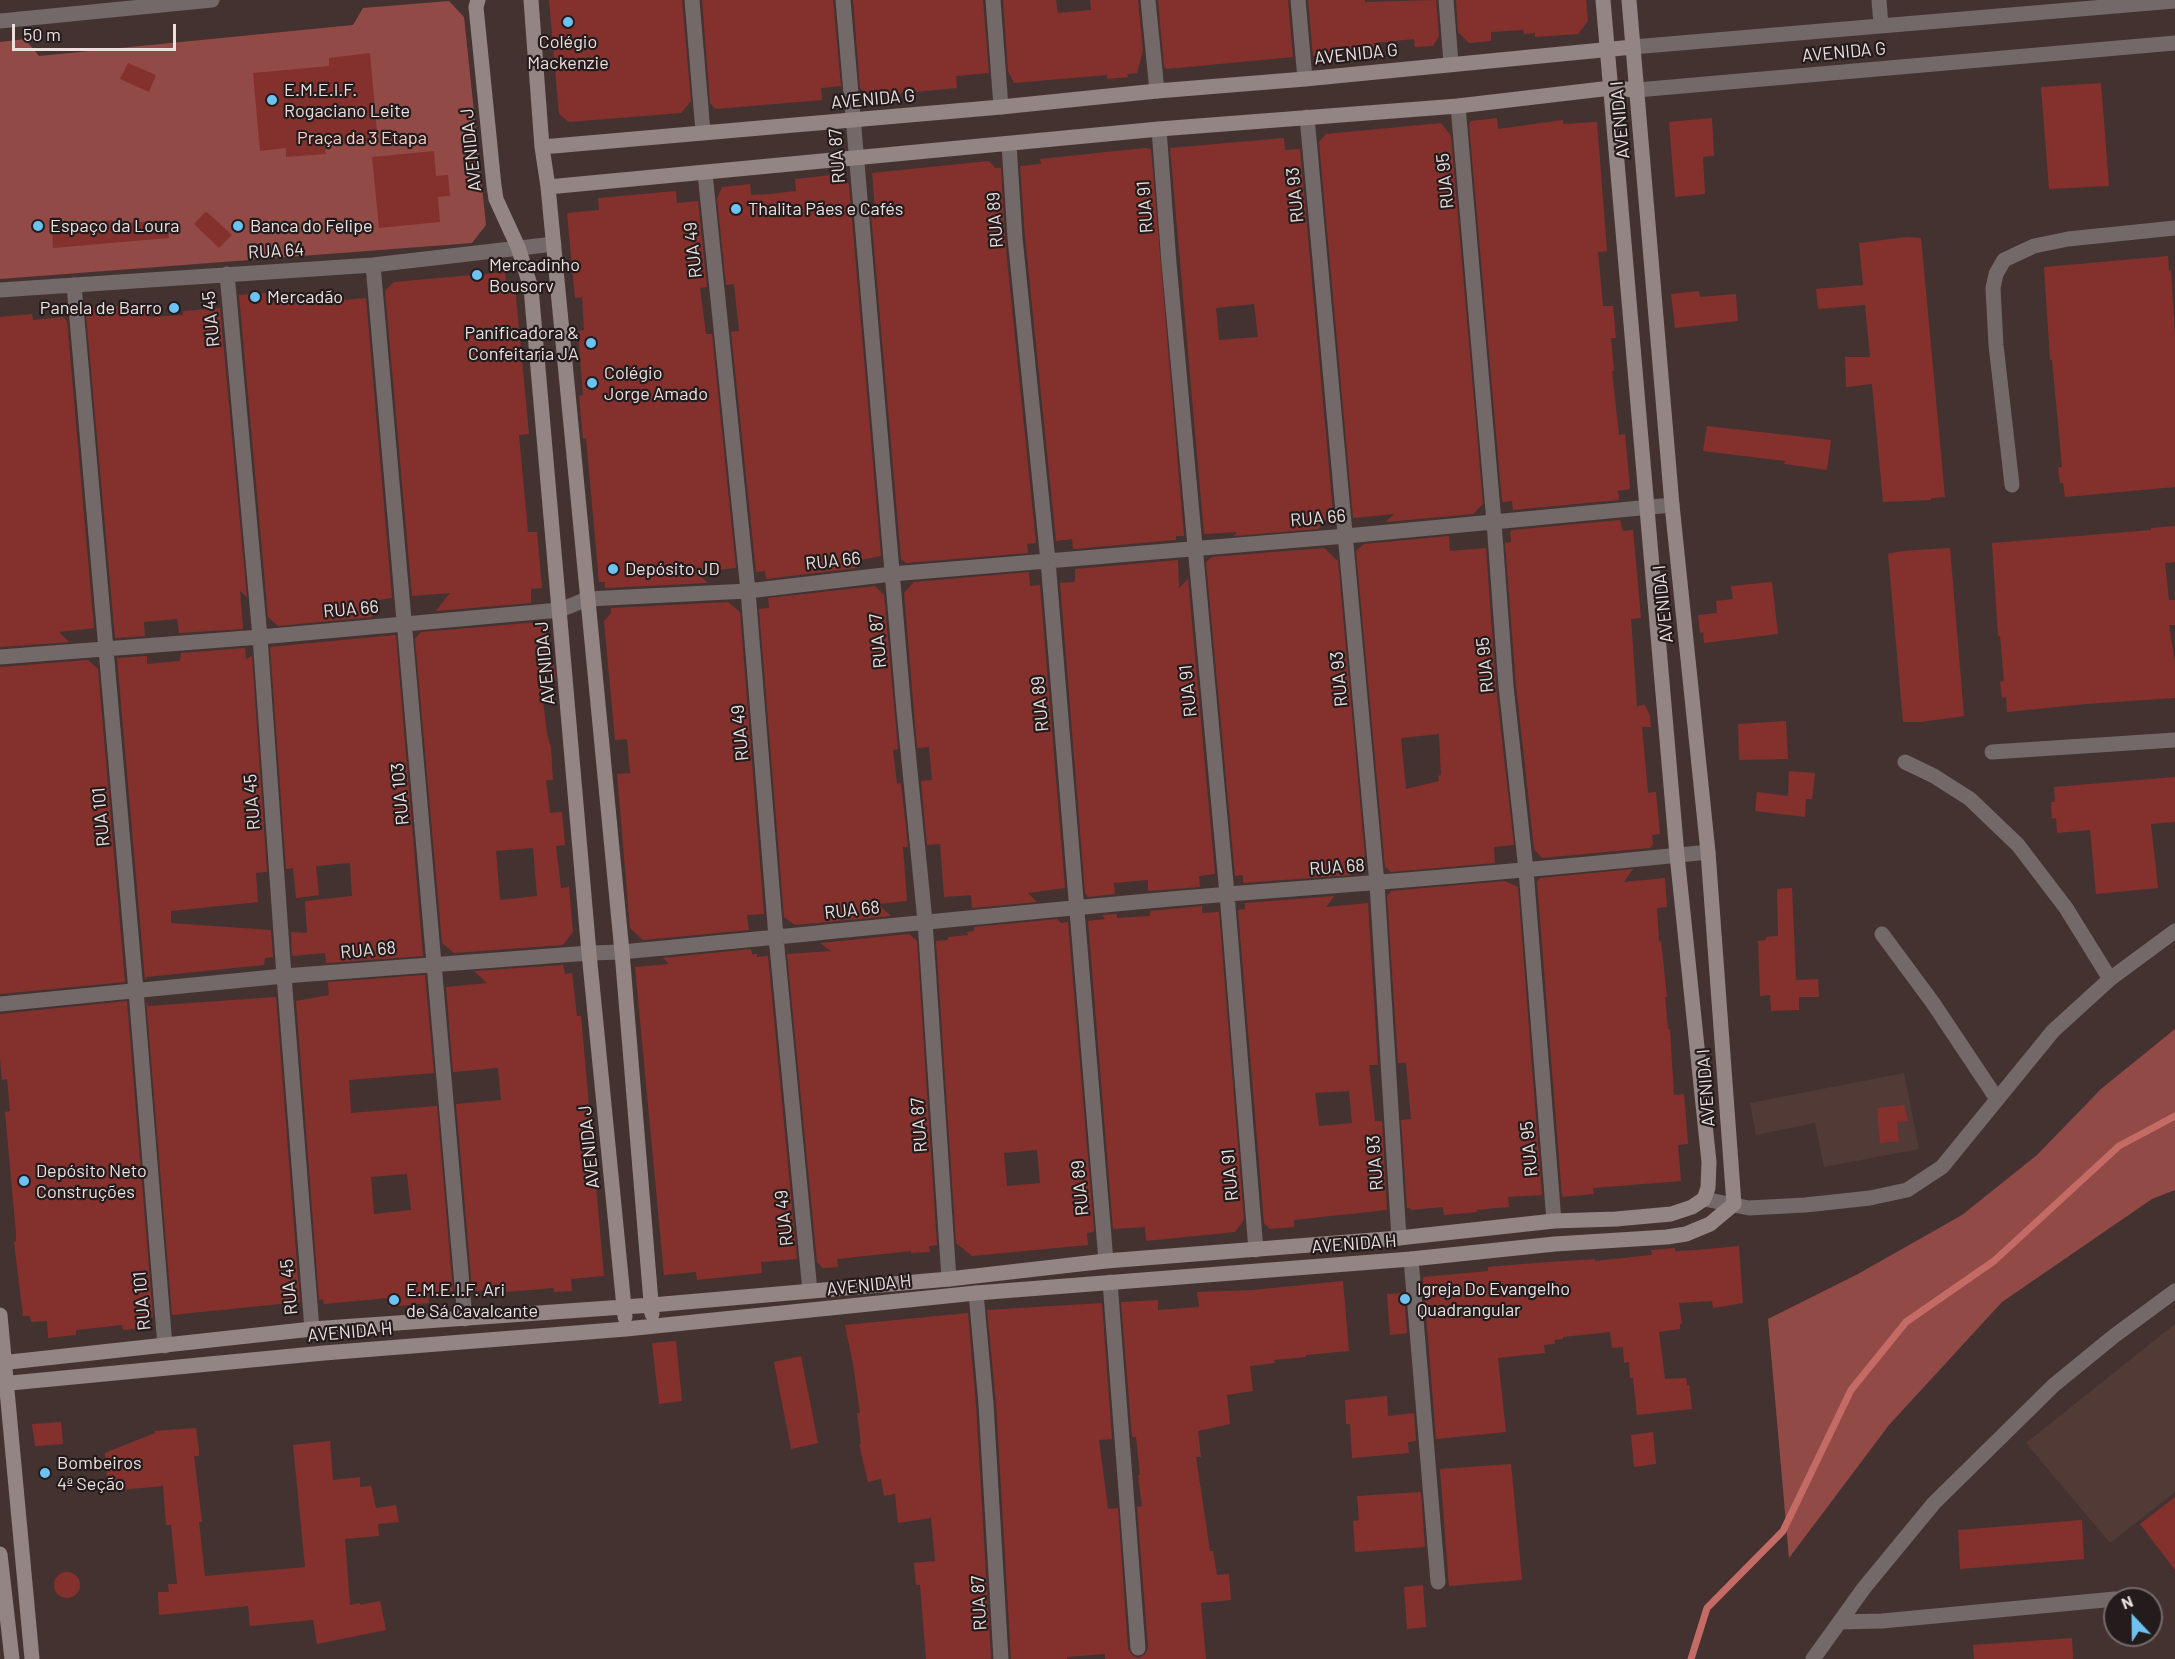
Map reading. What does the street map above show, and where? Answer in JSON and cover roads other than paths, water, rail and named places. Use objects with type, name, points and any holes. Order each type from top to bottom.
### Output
[{"type":"street","points":[[0,14],[0,20],[212,0]]},
{"type":"street","name":"AVENIDA J","points":[[478,0],[476,7],[496,199],[518,247],[531,288],[589,953],[626,1329]]},
{"type":"street","points":[[531,0],[542,147],[554,244],[622,952],[652,1326]]},
{"type":"street","points":[[692,0],[703,132]]},
{"type":"street","name":"RUA 87","points":[[843,0],[892,574],[925,921],[950,1279]]},
{"type":"street","points":[[993,0],[1001,107]]},
{"type":"street","points":[[1148,0],[1157,91]]},
{"type":"street","points":[[1298,0],[1305,79]]},
{"type":"street","points":[[1446,0],[1451,63]]},
{"type":"street","name":"AVENIDA I","points":[[1603,0],[1677,855],[1709,1162],[1706,1194]]},
{"type":"street","name":"AVENIDA I","points":[[1629,0],[1672,505],[1708,852],[1734,1204]]},
{"type":"street","points":[[1879,0],[1881,25]]},
{"type":"street","name":"AVENIDA G","points":[[542,147],[1305,79],[1451,63],[2091,4],[2175,1]]},
{"type":"street","name":"AVENIDA G","points":[[548,187],[1159,129],[1458,106],[1611,88],[1637,90],[2175,43]]},
{"type":"street","name":"RUA 95","points":[[1458,106],[1506,686],[1526,870],[1554,1221]]},
{"type":"street","name":"RUA 93","points":[[1307,117],[1377,884],[1399,1238]]},
{"type":"street","name":"RUA 91","points":[[1159,129],[1256,1250]]},
{"type":"street","name":"RUA 89","points":[[1009,144],[1016,249],[1048,561],[1106,1261]]},
{"type":"street","name":"RUA 49","points":[[705,173],[748,591],[776,937],[810,1291]]},
{"type":"street","points":[[2012,485],[1996,345],[1993,288],[1996,274],[2004,260],[2034,246],[2068,239],[2175,228]]},
{"type":"street","name":"RUA 64","points":[[0,290],[373,265],[554,244]]},
{"type":"street","name":"RUA 103","points":[[373,265],[465,1319]]},
{"type":"street","name":"RUA 45","points":[[227,274],[260,637],[312,1329]]},
{"type":"street","name":"RUA 101","points":[[74,285],[165,1346]]},
{"type":"street","name":"RUA 66","points":[[0,657],[260,637],[560,610],[587,599],[748,591],[892,574],[1346,536],[1672,505]]},
{"type":"street","points":[[1992,752],[2175,740]]},
{"type":"street","points":[[1905,762],[1934,776],[1970,800],[2018,845],[2066,908],[2110,979]]},
{"type":"street","name":"RUA 68","points":[[0,1004],[284,976],[622,952],[925,921],[1227,894],[1377,884],[1708,852]]},
{"type":"street","points":[[1706,1194],[1749,1208],[1870,1198],[1906,1190],[1942,1167],[2053,1031],[2110,979],[2175,931]]},
{"type":"street","points":[[1882,934],[1933,1003],[1997,1099]]},
{"type":"street","name":"AVENIDA H","points":[[2,1363],[312,1329],[652,1305],[950,1279],[1106,1261],[1399,1238],[1554,1221],[1671,1214],[1692,1207],[1706,1194]]},
{"type":"street","name":"AVENIDA H","points":[[3,1384],[324,1353],[626,1329],[976,1293],[1675,1236],[1710,1224],[1734,1204]]},
{"type":"street","points":[[1411,1259],[1437,1582]]},
{"type":"street","points":[[1110,1282],[1138,1648]]},
{"type":"street","points":[[1813,1659],[1864,1588],[1934,1503],[2054,1385],[2175,1290]]},
{"type":"street","name":"RUA 87","points":[[976,1293],[986,1404],[1001,1659]]},
{"type":"street","points":[[0,1315],[3,1384],[32,1659]]},
{"type":"street","points":[[0,1554],[12,1659]]},
{"type":"street","points":[[1840,1622],[1882,1621],[2103,1601]]},
{"type":"waterway","points":[[1691,1659],[1707,1608],[1783,1531],[1851,1390],[1906,1322],[1994,1261],[2119,1146],[2175,1116]]},
{"type":"place","name":"Colégio Mackenzie","points":[[568,22]]},
{"type":"place","name":"E.M.E.I.F. Rogaciano Leite","points":[[272,100]]},
{"type":"place","name":"Thalita Pães e Cafés","points":[[736,209]]},
{"type":"place","name":"Espaço da Loura","points":[[38,226]]},
{"type":"place","name":"Banca do Felipe","points":[[238,226]]},
{"type":"place","name":"Mercadinho Bousorv","points":[[477,275]]},
{"type":"place","name":"Mercadão","points":[[255,297]]},
{"type":"place","name":"Panela de Barro","points":[[174,308]]},
{"type":"place","name":"Panificadora & Confeitaria JA","points":[[591,343]]},
{"type":"place","name":"Colégio Jorge Amado","points":[[592,383]]},
{"type":"place","name":"Depósito JD","points":[[613,569]]},
{"type":"place","name":"Depósito Neto Construções","points":[[24,1181]]},
{"type":"place","name":"Igreja Do Evangelho Quadrangular","points":[[1405,1299]]},
{"type":"place","name":"E.M.E.I.F. Ari de Sá Cavalcante","points":[[394,1300]]},
{"type":"place","name":"Bombeiros 4ª Seção","points":[[45,1473]]},
{"type":"park label","name":"Praça da 3 Etapa","points":[[362,138]]}]
